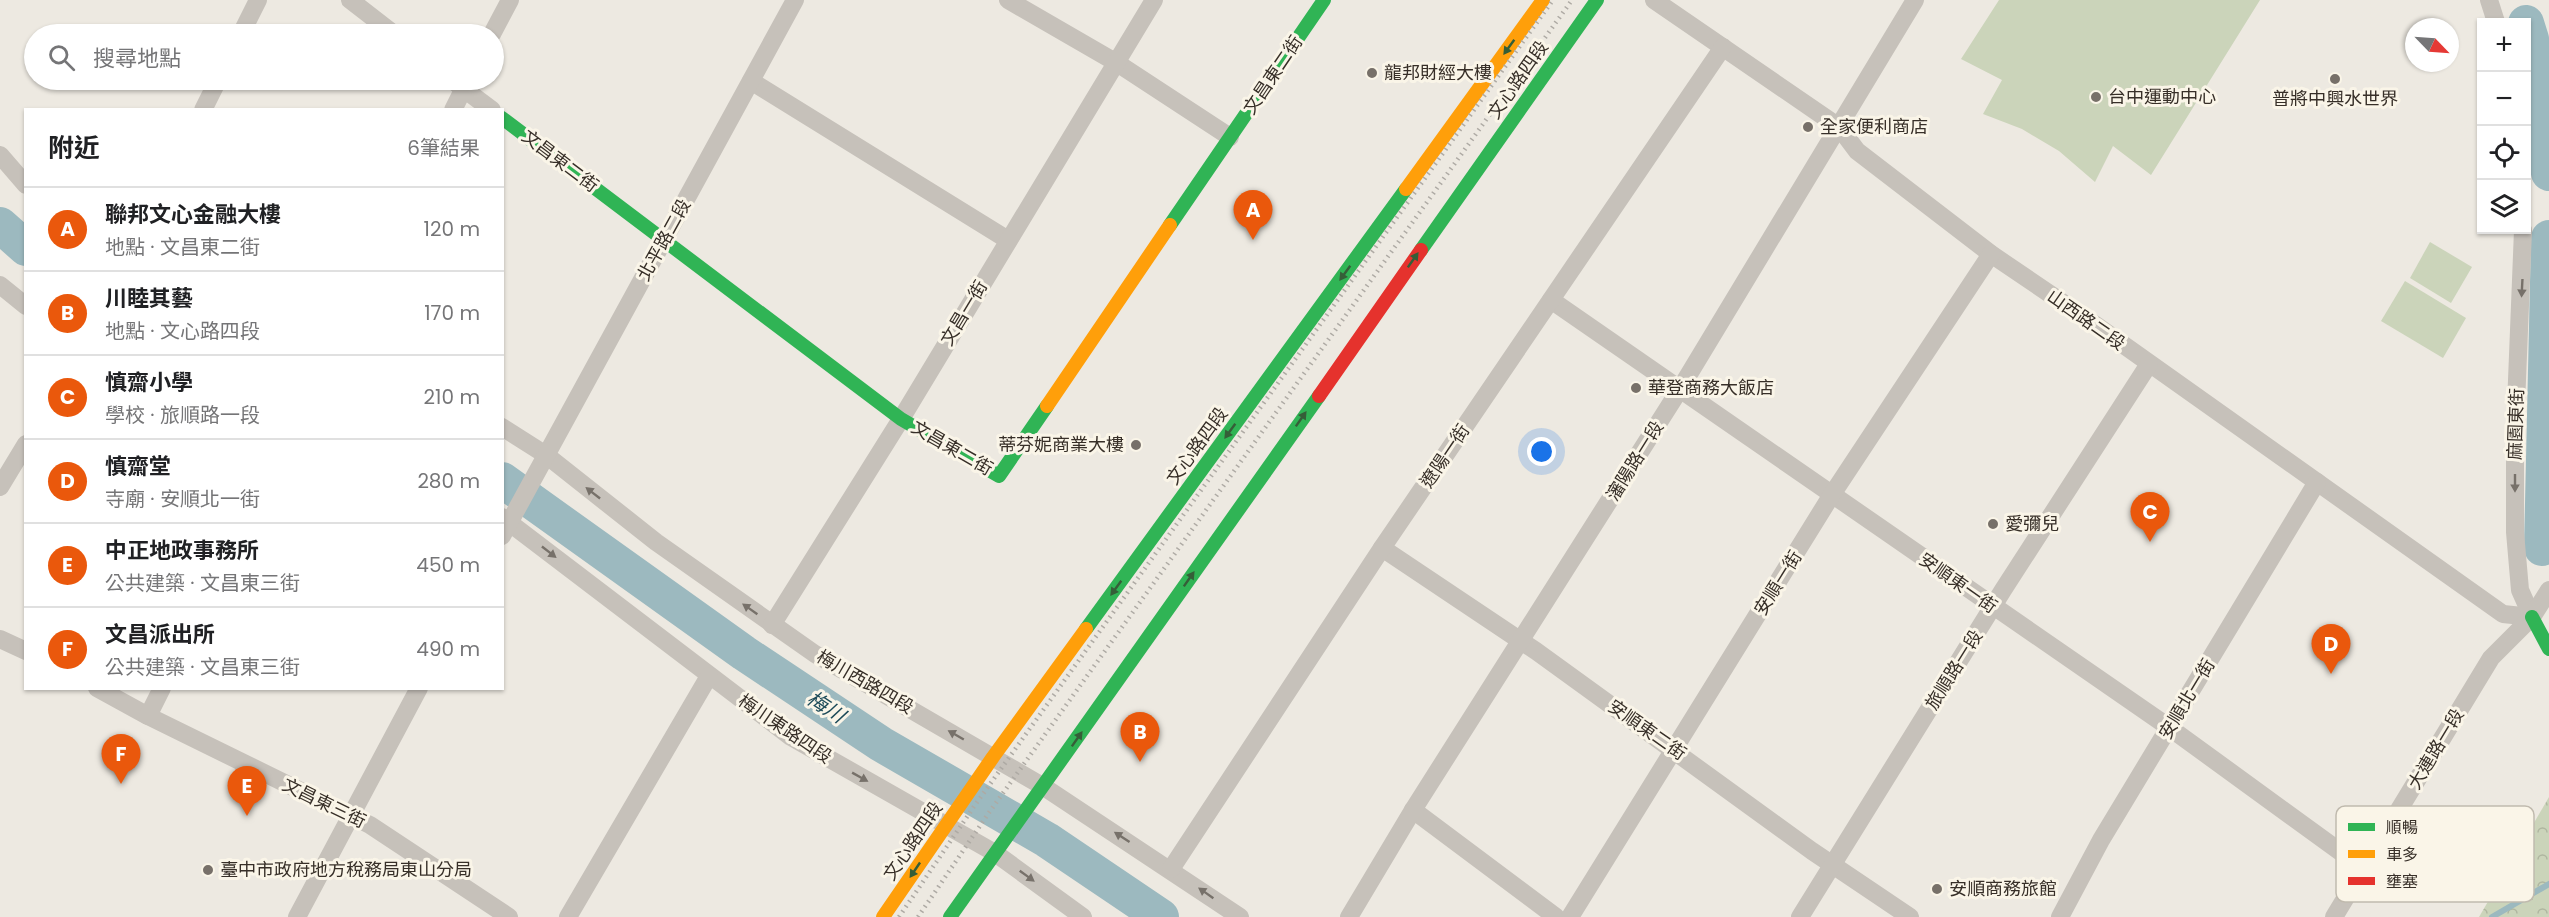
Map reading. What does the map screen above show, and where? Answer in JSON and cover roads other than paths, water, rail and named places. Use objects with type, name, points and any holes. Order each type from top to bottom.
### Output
[{"type":"main road","name":"文昌東二街","points":[[504,119],[901,419],[999,476],[1324,0]]},
{"type":"main road","name":"文心路四段","points":[[883,917],[993,757],[1544,0]]},
{"type":"main road","name":"文心路四段","points":[[950,917],[1044,787],[1597,0]]},
{"type":"main road","points":[[2540,617],[2549,648]]},
{"type":"street","points":[[246,24],[258,0]]},
{"type":"street","points":[[350,0],[381,24]]},
{"type":"street","points":[[497,24],[510,0]]},
{"type":"street","name":"北平路二段","points":[[508,520],[533,479],[795,0]]},
{"type":"street","points":[[1008,0],[1117,63],[1230,137]]},
{"type":"street","name":"文昌一街","points":[[772,625],[901,419],[1154,0]]},
{"type":"street","name":"山西路二段","points":[[1654,0],[1839,127],[1857,151],[1991,254],[2503,614],[2540,617]]},
{"type":"street","name":"瀋陽路一段","points":[[1349,917],[1413,810],[1680,389],[1915,0]]},
{"type":"street","points":[[2489,0],[2495,18]]},
{"type":"street","name":"遼陽一街","points":[[1171,869],[1382,548],[1724,47]]},
{"type":"street","points":[[751,81],[1008,240]]},
{"type":"street","points":[[204,108],[213,90]]},
{"type":"street","points":[[454,108],[459,90]]},
{"type":"street","points":[[471,90],[490,108]]},
{"type":"street","points":[[0,155],[24,183]]},
{"type":"street","name":"麻園東街","points":[[2523,234],[2515,430],[2516,532],[2520,590],[2540,617]]},
{"type":"street","name":"安順一街","points":[[1570,917],[1832,496],[1991,254]]},
{"type":"street","points":[[0,285],[24,304]]},
{"type":"street","name":"安順東一街","points":[[1551,300],[2170,728],[2336,849]]},
{"type":"street","name":"旅順路一段","points":[[1800,917],[1993,607],[2149,364]]},
{"type":"street","name":"梅川西路四段","points":[[504,428],[546,455],[656,542],[815,654],[1044,787],[1171,869],[1240,917]]},
{"type":"street","points":[[0,487],[24,447]]},
{"type":"street","name":"安順北一街","points":[[2060,917],[2101,840],[2317,482]]},
{"type":"street","name":"梅川東路四段","points":[[508,520],[791,737],[861,778],[946,823],[995,853],[1083,917]]},
{"type":"street","name":"安順東二街","points":[[1382,548],[1522,641],[1832,864],[1910,917]]},
{"type":"street","name":"大連路一段","points":[[2402,806],[2491,658],[2540,617],[2549,590]]},
{"type":"street","points":[[0,639],[24,650]]},
{"type":"street","points":[[568,917],[709,676]]},
{"type":"street","name":"文昌東三街","points":[[101,690],[148,716],[370,825],[509,917]]},
{"type":"street","points":[[148,716],[161,690]]},
{"type":"street","points":[[297,917],[418,690]]},
{"type":"street","points":[[1413,810],[1556,917]]},
{"type":"street","name":"大連路一段","points":[[2334,917],[2343,902]]},
{"type":"waterway","points":[[2531,39],[2549,173]]},
{"type":"waterway","name":"梅川","points":[[0,225],[24,246]]},
{"type":"waterway","points":[[2542,548],[2549,238]]},
{"type":"waterway","name":"梅川","points":[[504,481],[744,653],[881,744],[1047,840],[1161,917]]},
{"type":"waterway","points":[[2534,893],[2549,884]]},
{"type":"waterway","points":[[2492,917],[2518,902]]},
{"type":"railway","points":[[899,917],[975,805],[1553,0]]},
{"type":"railway","points":[[918,917],[988,814],[1572,0]]},
{"type":"place","name":"龍邦財經大樓","points":[[1372,73]]},
{"type":"place","name":"普將中興水世界","points":[[2335,79]]},
{"type":"place","name":"台中運動中心","points":[[2096,97]]},
{"type":"place","name":"全家便利商店","points":[[1808,127]]},
{"type":"place","name":"聯邦文心金融大樓","points":[[1253,240]]},
{"type":"place","name":"華登商務大飯店","points":[[1636,388]]},
{"type":"place","name":"蒂芬妮商業大樓","points":[[1136,445]]},
{"type":"place","name":"愛彌兒","points":[[1993,524]]},
{"type":"place","name":"慎齋小學","points":[[2150,542]]},
{"type":"place","name":"慎齋堂","points":[[2331,674]]},
{"type":"place","name":"川睦其藝","points":[[1140,762]]},
{"type":"place","name":"文昌派出所","points":[[121,784]]},
{"type":"place","name":"中正地政事務所","points":[[247,816]]},
{"type":"place","name":"臺中市政府地方稅務局東山分局","points":[[208,870]]},
{"type":"place","name":"安順商務旅館","points":[[1937,889]]}]
